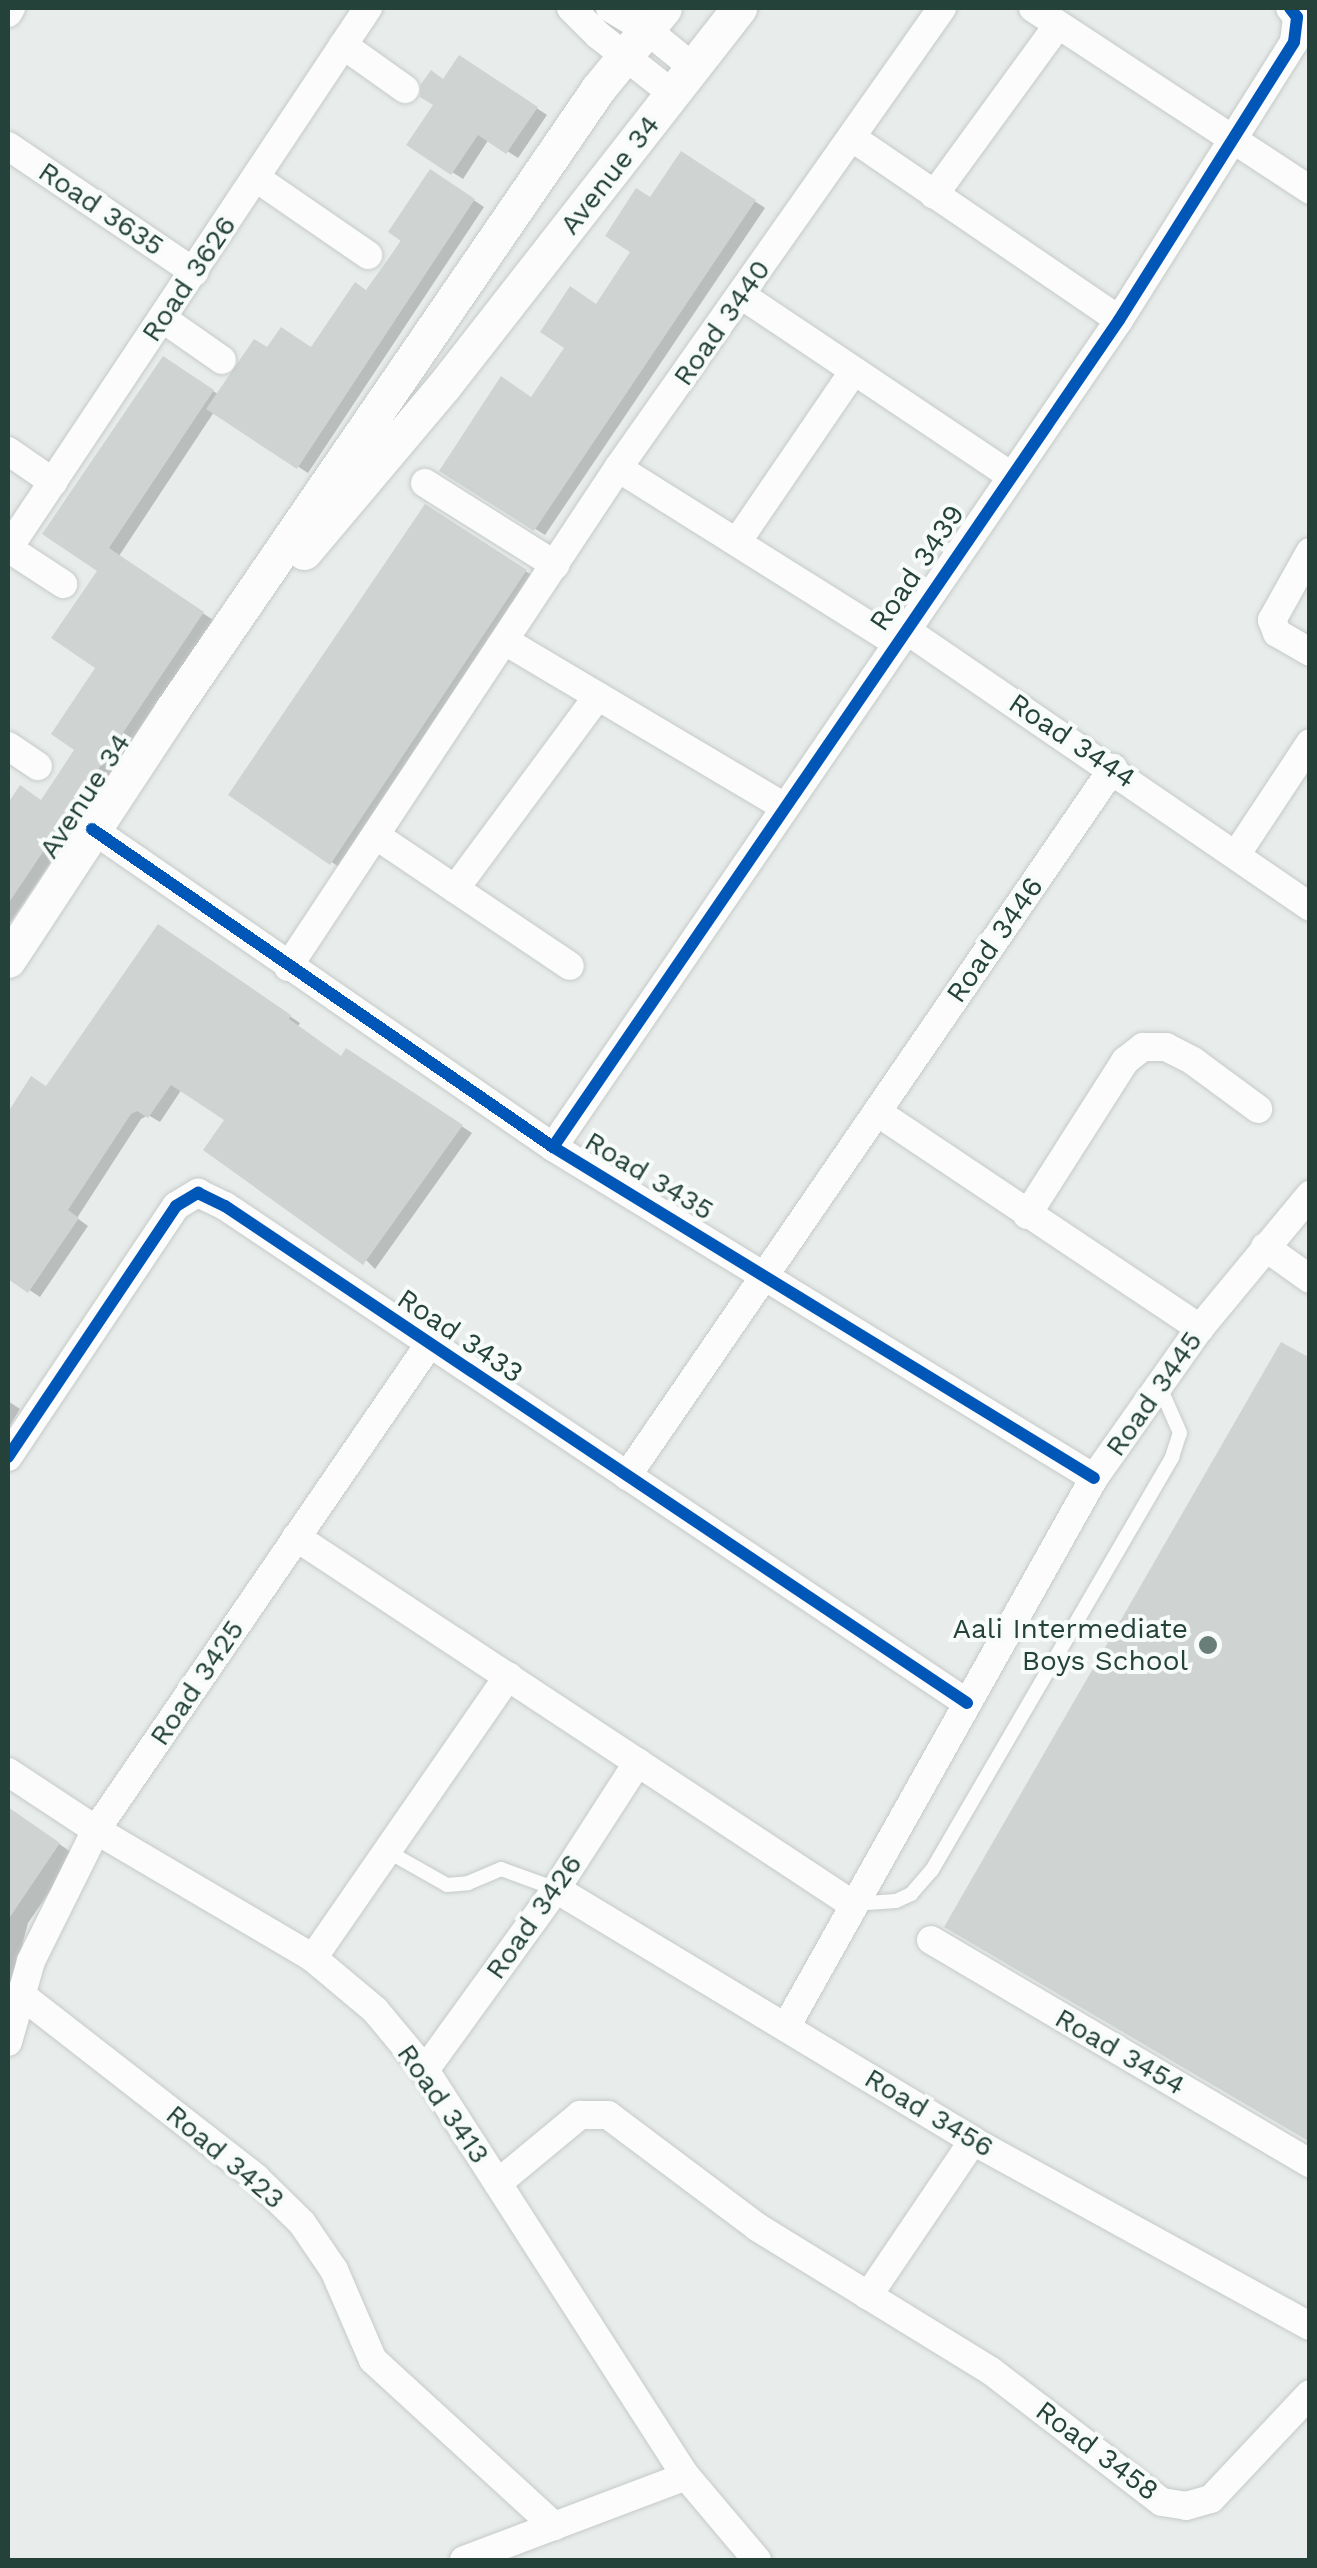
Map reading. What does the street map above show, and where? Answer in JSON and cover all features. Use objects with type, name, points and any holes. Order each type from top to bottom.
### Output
[{"type":"street","name":"Road 3626","points":[[8,548],[368,8]]},
{"type":"street","points":[[571,8],[598,35],[646,31]]},
{"type":"street","points":[[610,8],[646,31],[683,81]]},
{"type":"street","name":"Avenue 34","points":[[172,710],[443,387],[739,8]]},
{"type":"street","name":"Road 3440","points":[[288,966],[378,837],[618,468],[854,139],[942,8]]},
{"type":"street","points":[[1033,8],[1310,190]]},
{"type":"street","name":"Road 3439","points":[[553,1147],[1118,320],[1294,42],[1297,17],[1290,8]]},
{"type":"street","points":[[934,195],[1058,26]]},
{"type":"street","name":"Avenue 34","points":[[8,960],[172,710],[598,89],[646,31]]},
{"type":"street","points":[[344,45],[404,89]]},
{"type":"street","points":[[854,139],[1118,320]]},
{"type":"street","name":"Road 3635","points":[[8,146],[194,272]]},
{"type":"street","points":[[256,178],[368,255]]},
{"type":"street","points":[[742,295],[1010,475]]},
{"type":"street","points":[[162,318],[222,360]]},
{"type":"street","points":[[736,542],[853,372]]},
{"type":"street","points":[[8,450],[53,482]]},
{"type":"street","name":"Road 3444","points":[[618,468],[736,542],[901,636],[1113,768],[1310,907]]},
{"type":"street","points":[[425,483],[555,565]]},
{"type":"street","points":[[8,548],[63,584]]},
{"type":"street","points":[[1310,552],[1272,612],[1277,633],[1310,652]]},
{"type":"street","points":[[505,642],[785,807]]},
{"type":"street","points":[[455,889],[598,696]]},
{"type":"street","points":[[1236,855],[1310,743]]},
{"type":"street","points":[[8,746],[38,766]]},
{"type":"street","name":"Road 3446","points":[[764,1276],[1113,768]]},
{"type":"street","name":"Road 3435","points":[[92,829],[553,1147],[1094,1478]]},
{"type":"street","points":[[378,837],[570,966]]},
{"type":"street","points":[[1027,1215],[1125,1061],[1143,1048],[1166,1047],[1194,1060],[1258,1109]]},
{"type":"street","points":[[876,1112],[1200,1328]]},
{"type":"street","name":"Road 3433","points":[[8,1458],[176,1206],[198,1193],[224,1206],[967,1703]]},
{"type":"street","name":"Road 3445","points":[[786,2027],[1094,1478],[1200,1328],[1310,1195]]},
{"type":"street","points":[[1264,1247],[1310,1278]]},
{"type":"street","points":[[627,1476],[764,1276]]},
{"type":"street","name":"Road 3425","points":[[8,2042],[31,1961],[96,1830],[428,1346]]},
{"type":"street","points":[[296,1537],[852,1904]]},
{"type":"street","points":[[313,1958],[508,1676]]},
{"type":"street","name":"Road 3426","points":[[426,2070],[556,1889],[638,1762]]},
{"type":"street","name":"Road 3413","points":[[8,1772],[96,1830],[313,1958],[374,2010],[426,2070],[686,2476],[757,2560]]},
{"type":"street","name":"Road 3456","points":[[556,1889],[974,2142],[1310,2326]]},
{"type":"street","name":"Road 3454","points":[[931,1940],[1310,2163]]},
{"type":"street","name":"Road 3423","points":[[20,1994],[256,2178],[290,2212],[334,2270],[374,2360],[554,2526]]},
{"type":"street","name":"Road 3458","points":[[498,2183],[580,2115],[608,2116],[758,2227],[992,2371],[1162,2502],[1186,2506],[1211,2499],[1310,2394]]},
{"type":"street","points":[[868,2296],[974,2142]]},
{"type":"street","points":[[464,2560],[686,2476]]},
{"type":"lane","points":[[852,1904],[896,1901],[911,1894],[932,1870],[1177,1446],[1178,1420],[1159,1386]]},
{"type":"lane","points":[[387,1851],[447,1885],[468,1883],[501,1869],[556,1889]]},
{"type":"building","points":[[459,55],[538,107],[506,154],[478,135],[451,175],[406,145],[433,105],[420,97],[421,84],[431,70],[443,79]]},
{"type":"building","points":[[681,151],[756,200],[534,531],[439,471],[501,376],[531,397],[564,348],[540,332],[570,286],[596,304],[630,252],[605,236],[636,188],[650,197]]},
{"type":"building","points":[[430,169],[475,199],[297,469],[206,409],[254,339],[267,347],[281,327],[311,347],[355,282],[366,290],[401,241],[388,232]]},
{"type":"building","points":[[163,356],[214,390],[109,548],[204,612],[8,904],[8,803],[20,785],[41,800],[74,750],[51,734],[95,668],[51,638],[97,571],[42,534]]},
{"type":"building","points":[[425,504],[527,570],[330,865],[228,795]]},
{"type":"building","points":[[158,924],[291,1015],[289,1019],[341,1056],[346,1048],[463,1125],[363,1265],[203,1150],[224,1120],[171,1085],[148,1118],[137,1111],[131,1114],[68,1210],[79,1218],[28,1293],[8,1279],[8,1112],[31,1076],[46,1086]]},
{"type":"building","name":"Aali Intermediate Boys School","points":[[1281,1342],[1310,1358],[1310,2142],[944,1927]]},
{"type":"building","points":[[8,1807],[60,1843],[8,1920]]},
{"type":"cycle path","points":[[553,1147],[1119,320],[1294,42],[1297,17],[1290,8]]},
{"type":"cycle path","points":[[92,829],[553,1147],[1094,1478]]},
{"type":"cycle path","points":[[8,1457],[176,1206],[198,1193],[225,1206],[967,1703]]},
{"type":"place","name":"Aali Intermediate Boys School","points":[[1208,1645]]}]
